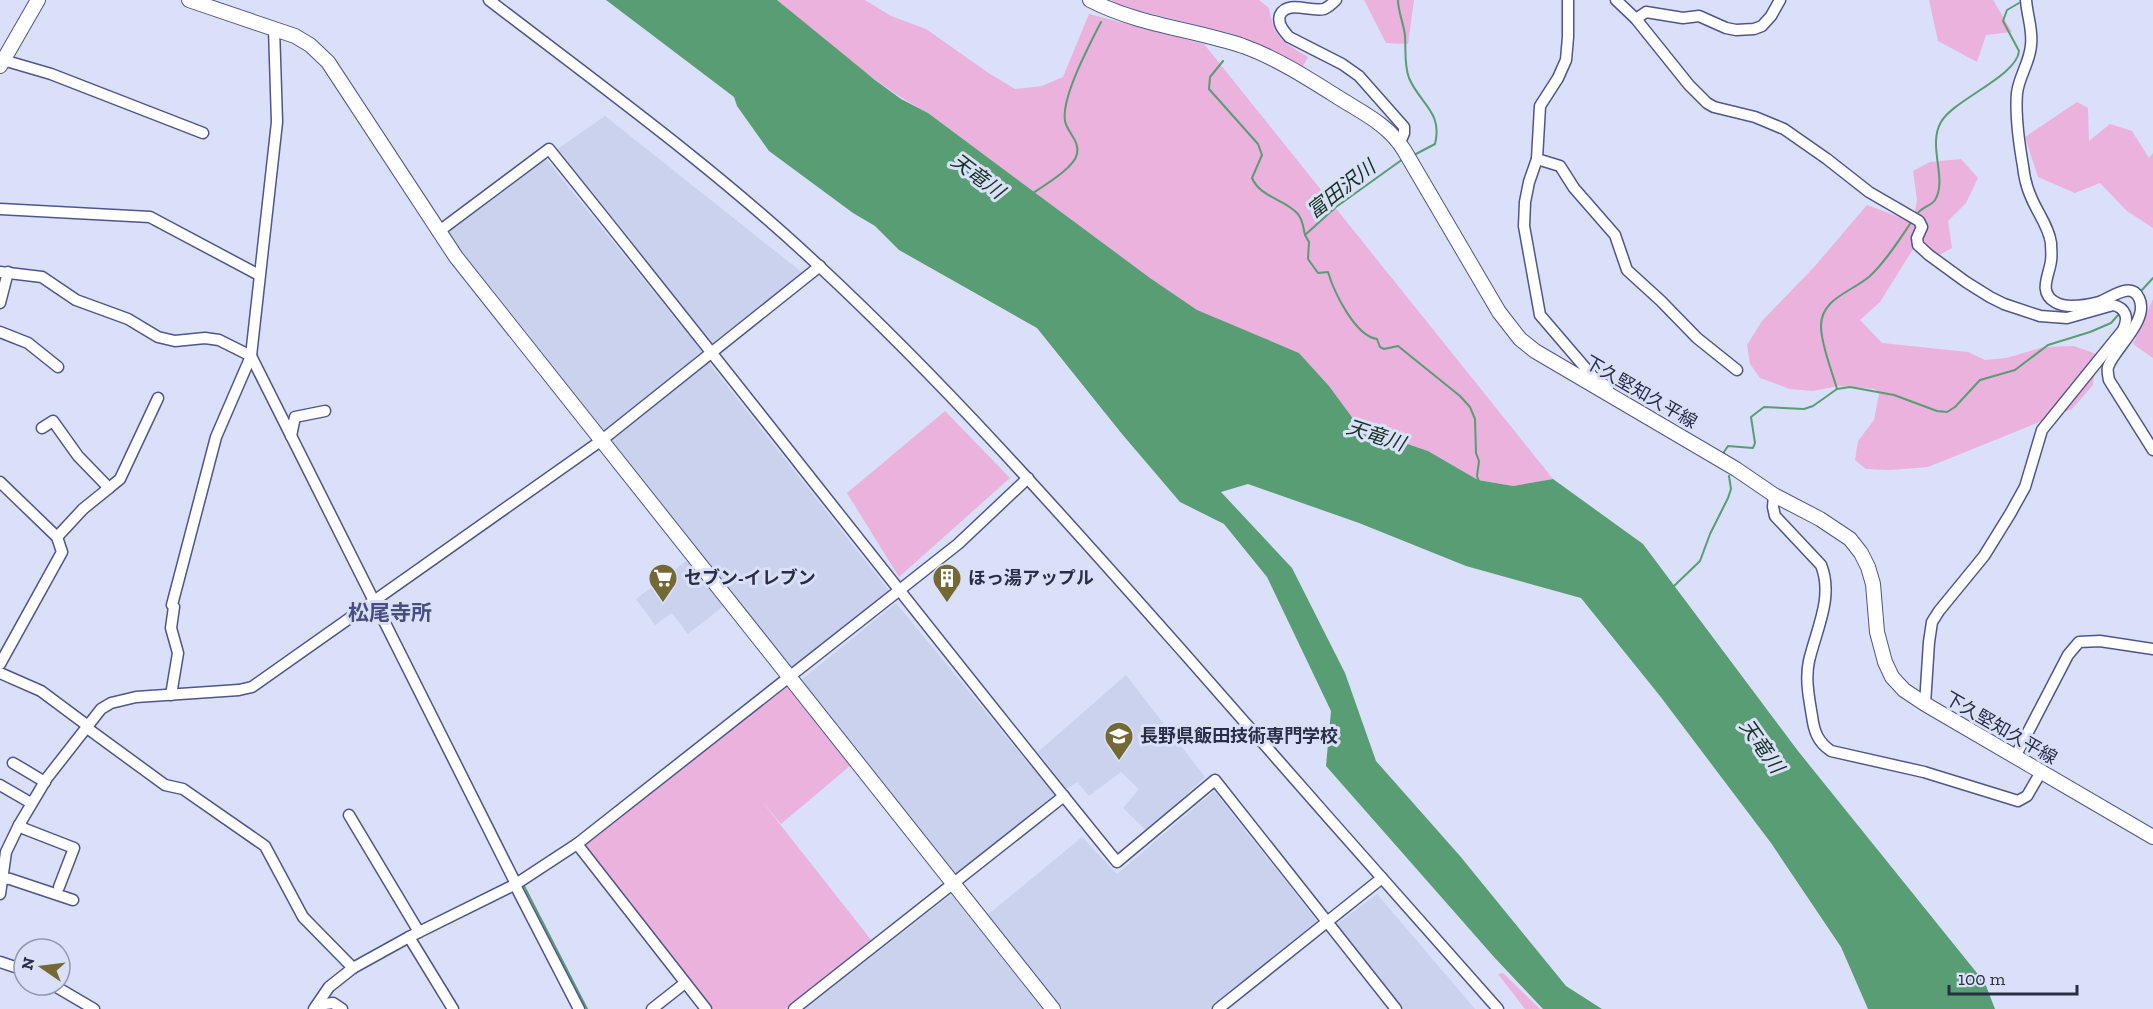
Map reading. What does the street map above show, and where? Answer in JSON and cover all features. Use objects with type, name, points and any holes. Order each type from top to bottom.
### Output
[{"type":"main road","points":[[2,63],[38,0]]},
{"type":"main road","points":[[189,0],[295,36],[310,45],[328,62],[456,257],[1053,1009]]},
{"type":"main road","name":"下久堅知久平線","points":[[1090,0],[1125,16],[1244,46],[1276,61],[1391,132],[1402,146],[1499,312],[1513,331],[1535,351],[1850,539],[1861,553],[1873,584],[1877,632],[1885,662],[1892,676],[1905,690],[1925,704],[2153,837]]},
{"type":"street","points":[[489,0],[703,165],[820,266],[975,419],[1498,1009]]},
{"type":"street","points":[[1335,0],[1327,8],[1292,5],[1286,7],[1279,21],[1283,31],[1289,37],[1342,64],[1359,76],[1404,127],[1402,146]]},
{"type":"street","points":[[1568,0],[1566,60],[1558,78],[1540,106],[1537,159],[1525,202],[1524,226],[1540,315],[1594,378],[1613,391],[1618,402]]},
{"type":"street","points":[[1616,0],[1636,19],[1689,85],[1707,103],[1714,107],[1755,117],[1784,129],[1869,192],[1915,218],[1922,227],[1917,238],[1918,244],[1940,264],[1990,297],[2040,316],[2067,318],[2113,305],[2124,311],[2127,323],[2123,330],[2042,430],[2025,487],[2010,514],[1984,556],[1932,622],[1925,704]]},
{"type":"street","points":[[1636,19],[1646,12],[1683,18],[1699,16],[1726,28],[1736,30],[1754,28],[1762,26],[1780,0]]},
{"type":"street","points":[[2026,0],[2032,44],[2017,94],[2018,122],[2023,168],[2030,196],[2050,239],[2051,263],[2045,284],[2047,296],[2056,303],[2066,306],[2099,302],[2127,291],[2134,292],[2139,297],[2141,307],[2138,318],[2128,339],[2109,364],[2107,372],[2109,380],[2153,450]]},
{"type":"street","points":[[171,694],[178,653],[171,631],[174,607],[172,605],[216,437],[251,356],[277,122],[274,27]]},
{"type":"street","points":[[2,63],[51,74],[203,133]]},
{"type":"street","points":[[438,231],[549,149],[1117,862],[1215,780],[1396,1009]]},
{"type":"street","points":[[1537,159],[1560,166],[1574,188],[1615,235],[1627,270],[1697,338],[1737,370]]},
{"type":"street","points":[[0,209],[150,217],[259,275]]},
{"type":"street","points":[[0,894],[6,852],[31,803],[101,709],[111,703],[136,697],[239,690],[252,687],[602,440],[820,266]]},
{"type":"street","points":[[0,303],[4,272],[42,277],[76,300],[128,319],[158,337],[175,341],[206,338],[219,340],[251,356],[579,1009]]},
{"type":"street","points":[[2124,311],[2139,297]]},
{"type":"street","points":[[0,332],[28,342],[58,367]]},
{"type":"street","points":[[57,537],[83,509],[120,479],[158,398]]},
{"type":"street","points":[[291,436],[295,417],[325,411]]},
{"type":"street","points":[[42,428],[53,422],[78,456],[109,488]]},
{"type":"street","points":[[315,1007],[337,978],[353,968],[414,934],[516,885],[577,844],[958,544],[1029,478]]},
{"type":"street","points":[[0,482],[57,537],[62,552],[0,664]]},
{"type":"street","points":[[1774,495],[1775,516],[1821,565],[1825,576],[1821,621],[1809,662],[1807,686],[1813,720],[1821,744],[1832,751],[1924,772],[2018,801],[2024,800],[2041,772]]},
{"type":"street","points":[[2015,757],[2068,655],[2079,642],[2100,641],[2153,649]]},
{"type":"street","points":[[0,673],[41,691],[165,785],[183,789],[265,846],[303,916],[353,968]]},
{"type":"street","points":[[14,763],[45,782]]},
{"type":"street","points":[[0,785],[31,803]]},
{"type":"street","points":[[794,1009],[1064,796]]},
{"type":"street","points":[[349,815],[453,1009]]},
{"type":"street","points":[[19,825],[74,848],[59,887]]},
{"type":"street","points":[[577,844],[706,1009]]},
{"type":"street","points":[[2,878],[73,900]]},
{"type":"street","points":[[1218,1009],[1382,879]]},
{"type":"street","points":[[652,1009],[685,983]]},
{"type":"street","points":[[72,996],[94,1009]]},
{"type":"street","points":[[315,1007],[333,1003],[342,1009]]},
{"type":"shaded area","points":[[777,0],[865,0],[891,16],[926,29],[1015,89],[1042,86],[1063,77],[1089,14],[1204,44],[1553,479],[1513,486],[1478,480],[1428,451],[1361,431],[1329,386],[1299,353],[1198,311],[928,113],[869,75]]},
{"type":"shaded area","points":[[1111,0],[1259,0],[1269,8],[1274,27],[1281,38],[1308,57],[1302,68],[1233,34],[1124,7]]},
{"type":"shaded area","points":[[1364,0],[1414,0],[1408,44],[1386,43]]},
{"type":"shaded area","points":[[1929,0],[1993,0],[2012,32],[1986,35],[1977,62],[1938,41]]},
{"type":"shaded area","points":[[2077,102],[2088,108],[2089,141],[2110,124],[2132,131],[2149,158],[2153,153],[2153,228],[2127,211],[2100,183],[2075,193],[2038,177],[2025,137]]},
{"type":"shaded area","points":[[605,116],[804,274],[713,348],[556,150]]},
{"type":"shaded area","points":[[546,159],[704,354],[603,434],[445,235]]},
{"type":"shaded area","points":[[1961,159],[1978,178],[1966,203],[1948,221],[1952,248],[1939,255],[1915,246],[1880,302],[1860,320],[1882,343],[1968,352],[1985,360],[2006,358],[2044,347],[2074,346],[2096,354],[2093,385],[2072,409],[1928,467],[1891,470],[1866,469],[1855,460],[1858,441],[1874,420],[1879,394],[1875,389],[1838,386],[1813,391],[1790,389],[1760,378],[1750,364],[1747,345],[1762,321],[1815,266],[1867,205],[1913,222],[1917,200],[1913,171],[1930,162]]},
{"type":"shaded area","points":[[2153,299],[2153,358],[2133,344]]},
{"type":"shaded area","points":[[709,363],[890,592],[790,670],[609,442]]},
{"type":"shaded area","points":[[945,411],[1010,478],[899,577],[847,493]]},
{"type":"shaded area","points":[[690,558],[725,605],[688,634],[672,613],[655,625],[636,599]]},
{"type":"shaded area","points":[[896,603],[1056,797],[953,877],[800,681]]},
{"type":"shaded area","name":"長野県飯田技術専門学校","points":[[1126,675],[1205,777],[1147,831],[1123,808],[1139,789],[1121,772],[1089,796],[1077,782],[1067,789],[1038,752]]},
{"type":"shaded area","points":[[785,686],[791,687],[851,765],[781,824],[760,799],[872,941],[785,1009],[713,1009],[583,846]]},
{"type":"shaded area","points":[[1214,791],[1318,922],[1209,1009],[1058,1009],[985,917],[1082,837],[1117,874]]},
{"type":"shaded area","points":[[952,894],[1043,1009],[805,1009]]},
{"type":"shaded area","points":[[1377,894],[1475,1009],[1403,1009],[1337,924]]},
{"type":"shaded area","points":[[1503,973],[1540,1009],[1525,1009],[1498,974]]},
{"type":"water","name":"天竜川","points":[[606,0],[777,0],[875,80],[901,99],[928,113],[1150,278],[1197,310],[1299,353],[1329,386],[1362,431],[1428,451],[1478,480],[1513,486],[1553,479],[1643,544],[1798,751],[1985,983],[1995,1009],[1868,1009],[1841,947],[1771,843],[1660,696],[1581,598],[1466,566],[1359,523],[1248,484],[1221,492],[1292,568],[1345,673],[1376,761],[1460,856],[1566,986],[1602,1009],[1543,1009],[1494,957],[1326,766],[1331,711],[1267,577],[1224,524],[1180,502],[1037,328],[899,250],[875,226],[853,213],[769,151],[737,106],[734,97]]},
{"type":"waterway","name":"富田沢川","points":[[1398,0],[1405,36],[1407,73],[1433,116],[1437,133],[1435,144],[1414,155]]},
{"type":"waterway","points":[[1917,214],[1935,200],[1938,192],[1936,141],[1941,122],[1958,105],[2008,70],[2016,60],[2019,51],[2003,21],[2007,10],[2019,3]]},
{"type":"waterway","points":[[1033,193],[1071,165],[1077,154],[1077,145],[1065,121],[1067,98],[1077,71],[1101,22]]},
{"type":"waterway","points":[[1223,61],[1210,77],[1209,89],[1258,144],[1262,155],[1252,178],[1266,194],[1286,204],[1299,215],[1305,235]]},
{"type":"waterway","name":"富田沢川","points":[[1403,159],[1336,207],[1305,235],[1309,242],[1308,259],[1318,273],[1328,272],[1346,312],[1361,330],[1377,339],[1380,347],[1384,349],[1398,346],[1460,396],[1470,407],[1475,419],[1479,482]]},
{"type":"waterway","points":[[1837,389],[1823,341],[1822,316],[1839,296],[1863,282],[1876,270],[1912,221]]},
{"type":"waterway","points":[[2142,290],[2153,278]]},
{"type":"waterway","points":[[1724,455],[1728,446],[1753,448],[1755,443],[1751,417],[1764,407],[1804,409],[1813,406],[1837,389],[1850,387],[1894,395],[1937,411],[1947,412],[1955,407],[1980,380],[2015,370],[2048,345],[2111,323],[2119,314]]},
{"type":"waterway","points":[[1673,587],[1700,561],[1710,534],[1728,498],[1731,489],[1729,476]]},
{"type":"waterway","points":[[524,886],[587,1009]]},
{"type":"place","name":"セブン-イレブン","points":[[663,604]]},
{"type":"place","name":"ほっ湯アップル","points":[[947,604]]},
{"type":"place","name":"長野県飯田技術専門学校","points":[[1119,762]]},
{"type":"district","name":"松尾寺所","points":[[390,613]]}]
